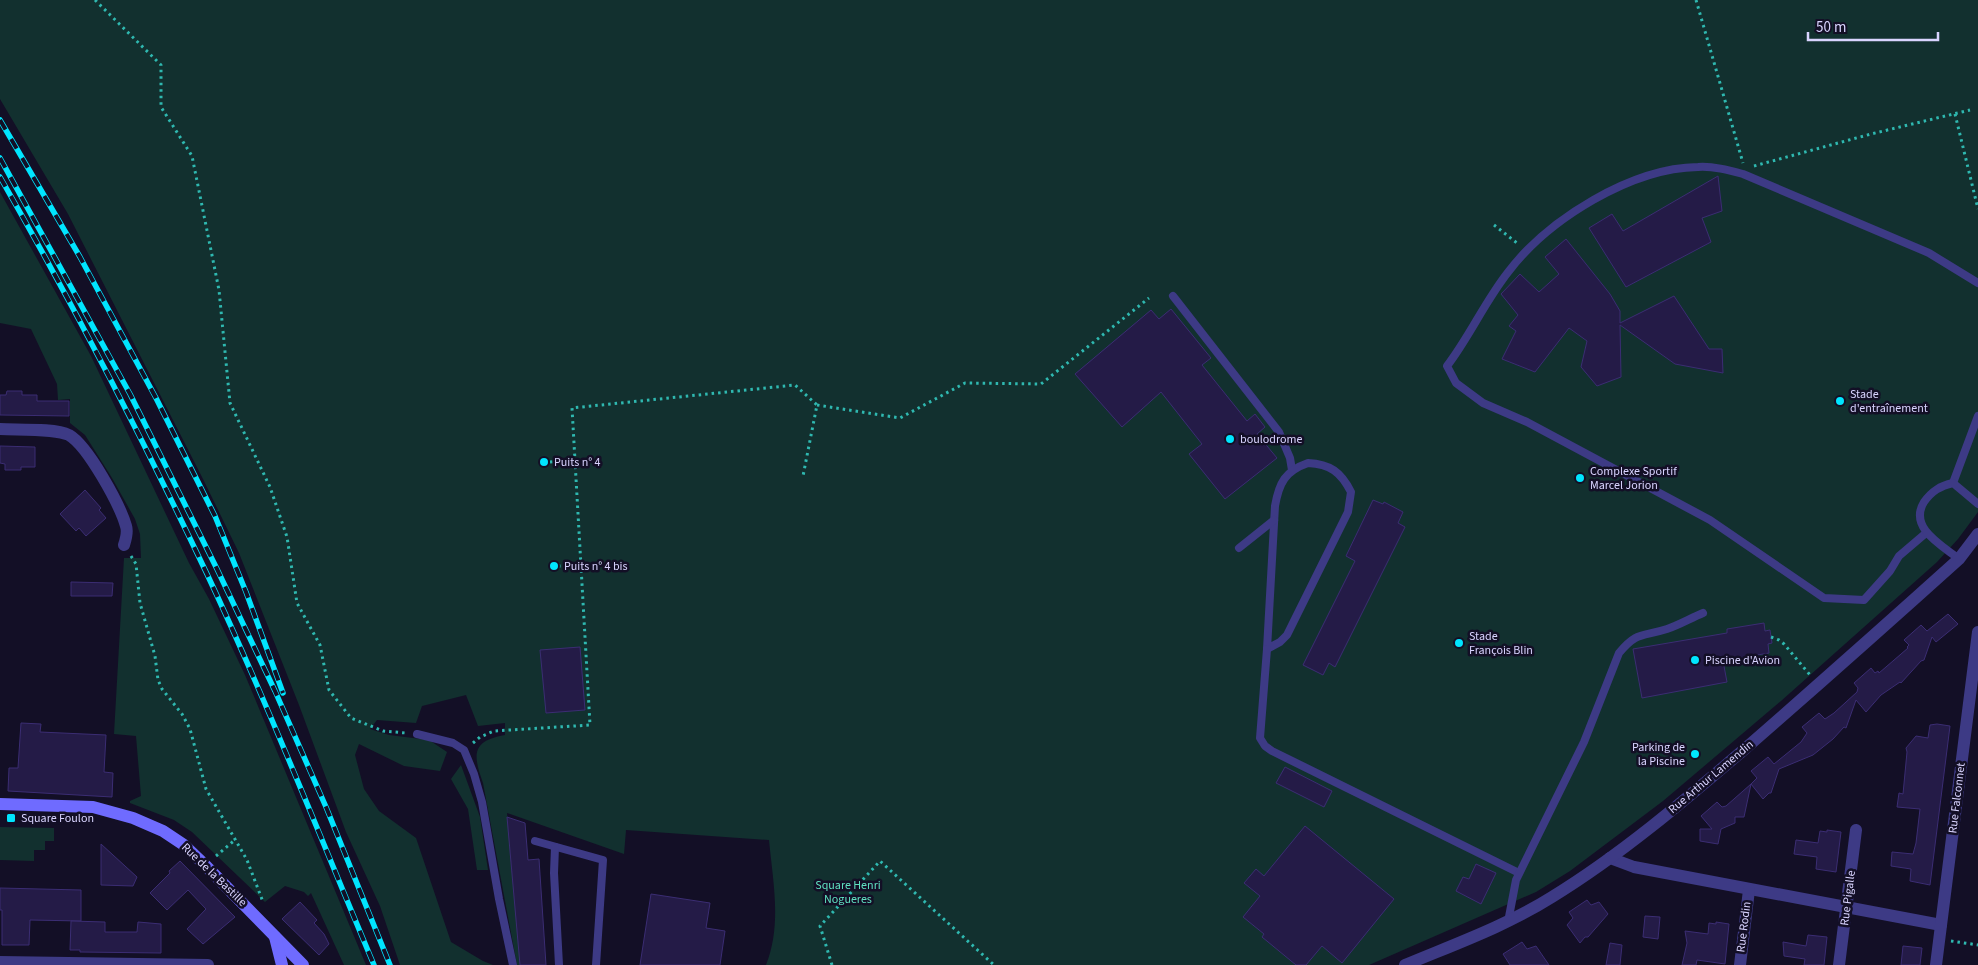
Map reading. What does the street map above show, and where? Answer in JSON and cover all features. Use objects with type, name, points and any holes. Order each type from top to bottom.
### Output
[{"type":"street","points":[[0,429],[58,431],[69,435],[77,442],[106,484],[126,527],[124,545]]},
{"type":"street","name":"Rue Arthur Lamendin","points":[[1405,965],[1508,922],[1553,896],[1610,858],[1690,796],[1818,685],[1960,559],[1978,536]]},
{"type":"street","name":"Rue Falconnet","points":[[1936,965],[1978,632]]},
{"type":"street","name":"Rue de la Bastille","points":[[0,804],[93,807],[133,818],[163,832],[184,845],[205,865],[272,932],[298,964]]},
{"type":"street","name":"Rue Pigalle","points":[[1839,965],[1856,830]]},
{"type":"street","points":[[1610,858],[1634,867],[1941,925]]},
{"type":"street","name":"Rue Rodin","points":[[1740,965],[1749,890]]},
{"type":"street","name":"Rue de la Bastille","points":[[272,932],[282,965]]},
{"type":"street","points":[[0,962],[208,965]]},
{"type":"lane","points":[[1926,533],[1899,556],[1890,572],[1864,600],[1824,598],[1710,520],[1527,422],[1483,403],[1456,383],[1447,366],[1484,305],[1510,269],[1556,225],[1610,191],[1637,179],[1672,170],[1698,167],[1744,171],[1928,253],[1978,283]]},
{"type":"lane","points":[[1173,296],[1279,432],[1290,458],[1292,470]]},
{"type":"lane","points":[[1953,483],[1978,416]]},
{"type":"lane","points":[[1267,649],[1280,642],[1287,635],[1348,512],[1351,492],[1338,472],[1330,467],[1308,463],[1292,470],[1278,489],[1274,520],[1260,738],[1265,746],[1281,756],[1519,873]]},
{"type":"lane","points":[[1953,483],[1940,486],[1928,496],[1921,507],[1920,522],[1926,533],[1960,559]]},
{"type":"lane","points":[[1953,483],[1978,504]]},
{"type":"lane","points":[[1239,548],[1274,520]]},
{"type":"lane","points":[[1508,922],[1516,880],[1584,742],[1619,654],[1638,635],[1667,629],[1703,613]]},
{"type":"lane","points":[[417,734],[453,743],[464,750],[474,774],[482,802],[499,900],[513,965]]},
{"type":"lane","points":[[534,840],[603,860],[596,965]]},
{"type":"lane","points":[[555,847],[554,873],[558,965]]},
{"type":"path","points":[[95,0],[161,65],[161,107],[192,156],[219,290],[230,404],[270,487],[287,538],[297,603],[320,645],[329,690],[351,718],[384,731],[417,734]]},
{"type":"path","points":[[1696,0],[1744,171],[1872,134],[1970,110]]},
{"type":"path","points":[[1955,114],[1978,209]]},
{"type":"path","points":[[1494,225],[1528,251]]},
{"type":"path","points":[[464,750],[480,737],[494,731],[590,725],[572,408],[795,385],[817,405],[900,418],[965,383],[1041,384],[1149,298]]},
{"type":"path","points":[[803,476],[817,405]]},
{"type":"path","points":[[550,462],[574,459]]},
{"type":"path","points":[[124,545],[136,564],[140,603],[155,656],[158,680],[162,689],[182,714],[190,729],[206,789],[236,839],[261,892],[272,932]]},
{"type":"path","points":[[558,566],[581,565]]},
{"type":"path","points":[[1771,637],[1784,644],[1818,685]]},
{"type":"path","points":[[205,865],[236,839]]},
{"type":"path","points":[[832,965],[820,926],[880,861],[994,965]]},
{"type":"path","points":[[1939,939],[1978,945]]},
{"type":"green space","name":"Complexe Sportif Marcel Jorion","points":[[0,0],[1978,0],[1978,512],[1958,539],[1937,562],[1781,701],[1663,801],[1570,871],[1536,892],[1369,965],[766,965],[771,950],[775,919],[769,840],[626,830],[624,854],[507,813],[520,965],[517,965],[483,783],[477,765],[480,745],[505,735],[505,723],[478,726],[466,695],[422,706],[416,723],[377,720],[370,729],[389,735],[429,740],[447,752],[440,771],[404,766],[359,744],[355,755],[364,789],[379,811],[416,838],[451,942],[493,965],[400,965],[380,906],[346,832],[299,705],[239,553],[68,214],[0,99]]},
{"type":"green space","points":[[0,192],[91,356],[189,563],[209,599],[245,675],[366,965],[344,965],[311,893],[308,896],[304,892],[285,886],[265,902],[192,832],[174,820],[130,803],[130,801],[141,796],[136,736],[114,734],[124,558],[141,558],[140,534],[135,519],[85,435],[70,423],[70,399],[58,400],[57,384],[31,329],[0,323]]},
{"type":"green space","points":[[461,765],[480,817],[488,870],[477,870],[468,809],[451,779]]},
{"type":"green space","points":[[0,827],[54,828],[54,841],[45,841],[45,850],[34,850],[34,861],[0,860]]},
{"type":"building","points":[[1718,176],[1722,211],[1702,218],[1711,242],[1626,287],[1589,228],[1612,214],[1623,231]]},
{"type":"building","points":[[1566,239],[1610,294],[1620,311],[1620,323],[1674,296],[1709,349],[1722,349],[1723,373],[1675,364],[1620,325],[1621,377],[1597,386],[1581,367],[1587,341],[1569,328],[1535,372],[1502,359],[1516,331],[1509,326],[1518,315],[1501,294],[1520,274],[1539,292],[1559,274],[1545,257]]},
{"type":"building","points":[[1171,309],[1211,358],[1202,365],[1247,421],[1255,414],[1265,427],[1257,434],[1277,458],[1225,499],[1189,454],[1202,444],[1161,392],[1122,427],[1075,374],[1151,310],[1159,319]]},
{"type":"building","points":[[7,391],[22,391],[22,395],[37,395],[37,401],[69,401],[69,416],[0,415],[0,395],[6,395]]},
{"type":"building","points":[[0,446],[35,447],[35,467],[21,467],[21,470],[5,470],[5,464],[0,463]]},
{"type":"building","points":[[85,490],[101,508],[99,510],[106,518],[86,536],[79,528],[76,531],[60,514]]},
{"type":"building","points":[[1373,500],[1383,504],[1384,502],[1403,512],[1398,523],[1405,527],[1335,667],[1329,663],[1323,675],[1303,665],[1355,561],[1346,556]]},
{"type":"building","points":[[71,582],[113,583],[112,596],[71,596]]},
{"type":"building","points":[[1948,614],[1958,624],[1936,642],[1932,637],[1924,660],[1901,683],[1881,695],[1866,712],[1856,700],[1846,728],[1844,727],[1833,739],[1813,755],[1779,769],[1771,793],[1763,799],[1751,784],[1757,778],[1751,771],[1768,757],[1774,764],[1801,742],[1807,733],[1802,727],[1819,713],[1825,719],[1834,713],[1857,692],[1858,688],[1854,683],[1871,668],[1875,673],[1878,671],[1879,673],[1908,648],[1909,645],[1904,640],[1921,625],[1927,631]]},
{"type":"building","points":[[1764,623],[1765,631],[1770,630],[1772,643],[1768,644],[1769,653],[1723,661],[1727,682],[1642,698],[1633,649],[1727,633],[1727,629]]},
{"type":"building","points":[[580,647],[585,710],[546,713],[540,650]]},
{"type":"building","points":[[21,723],[41,724],[40,732],[106,735],[104,772],[113,773],[112,797],[8,791],[9,768],[18,768]]},
{"type":"building","points":[[1930,725],[1950,726],[1930,885],[1910,881],[1911,869],[1891,866],[1892,852],[1913,854],[1916,843],[1920,809],[1897,807],[1899,793],[1903,794],[1906,748],[1916,736],[1928,738]]},
{"type":"building","points":[[1285,767],[1332,791],[1324,807],[1276,783]]},
{"type":"building","points":[[1751,784],[1744,817],[1735,817],[1735,823],[1721,829],[1718,844],[1700,841],[1700,829],[1712,829],[1701,816],[1717,802],[1722,807],[1726,806]]},
{"type":"building","points":[[507,817],[525,823],[528,860],[539,859],[546,965],[520,965]]},
{"type":"building","points":[[1305,826],[1394,899],[1342,963],[1322,946],[1306,965],[1296,965],[1262,937],[1264,934],[1243,917],[1260,896],[1244,883],[1256,869],[1264,876]]},
{"type":"building","points":[[1827,830],[1841,832],[1836,872],[1816,869],[1817,857],[1794,854],[1796,840],[1818,843],[1820,831],[1827,832]]},
{"type":"building","points":[[101,844],[137,877],[133,886],[101,885]]},
{"type":"building","points":[[180,861],[235,917],[203,944],[187,929],[206,909],[188,890],[167,910],[150,893]]},
{"type":"building","points":[[1476,864],[1496,873],[1481,904],[1456,891],[1463,877],[1469,879]]},
{"type":"building","points":[[0,888],[81,890],[81,921],[30,920],[29,945],[2,945]]},
{"type":"building","points":[[651,894],[710,903],[706,928],[725,931],[720,965],[640,965]]},
{"type":"building","points":[[1587,900],[1591,905],[1599,902],[1608,914],[1588,937],[1585,937],[1580,943],[1567,925],[1573,918],[1569,912]]},
{"type":"building","points":[[300,902],[317,920],[314,923],[324,934],[329,944],[319,955],[282,919]]},
{"type":"building","points":[[1645,916],[1660,917],[1658,939],[1643,937]]},
{"type":"building","points":[[71,921],[105,922],[105,932],[137,932],[138,922],[161,924],[161,953],[80,952],[80,950],[70,950]]},
{"type":"building","points":[[1716,922],[1729,924],[1725,964],[1697,960],[1696,965],[1682,965],[1687,943],[1685,931],[1708,934],[1709,923],[1716,924]]},
{"type":"building","points":[[1808,935],[1827,937],[1824,965],[1804,965],[1805,959],[1784,956],[1783,942],[1806,946]]},
{"type":"building","points":[[1522,942],[1527,949],[1536,946],[1549,965],[1510,965],[1503,954]]},
{"type":"building","points":[[1610,943],[1622,945],[1620,965],[1606,965]]},
{"type":"building","points":[[1903,946],[1922,948],[1920,965],[1901,965]]},
{"type":"railway","points":[[0,120],[80,257],[156,398],[215,516],[246,592],[283,693]]},
{"type":"railway","points":[[0,158],[130,394],[217,569],[275,691],[326,807],[390,965]]},
{"type":"railway","points":[[0,177],[55,274],[107,373],[207,574],[272,719],[374,965]]},
{"type":"place","name":"Stade d'entraînement","points":[[1840,401]]},
{"type":"place","name":"boulodrome","points":[[1230,439]]},
{"type":"place","name":"Puits n° 4","points":[[544,462]]},
{"type":"place","name":"Complexe Sportif Marcel Jorion","points":[[1580,478]]},
{"type":"place","name":"Puits n° 4 bis","points":[[554,566]]},
{"type":"place","name":"Stade François Blin","points":[[1459,643]]},
{"type":"place","name":"Piscine d'Avion","points":[[1695,660]]},
{"type":"place","name":"Parking de la Piscine","points":[[1695,754]]},
{"type":"place","name":"Square Foulon","points":[[11,818]]},
{"type":"park label","name":"Square Henri Nogueres","points":[[848,892]]}]
